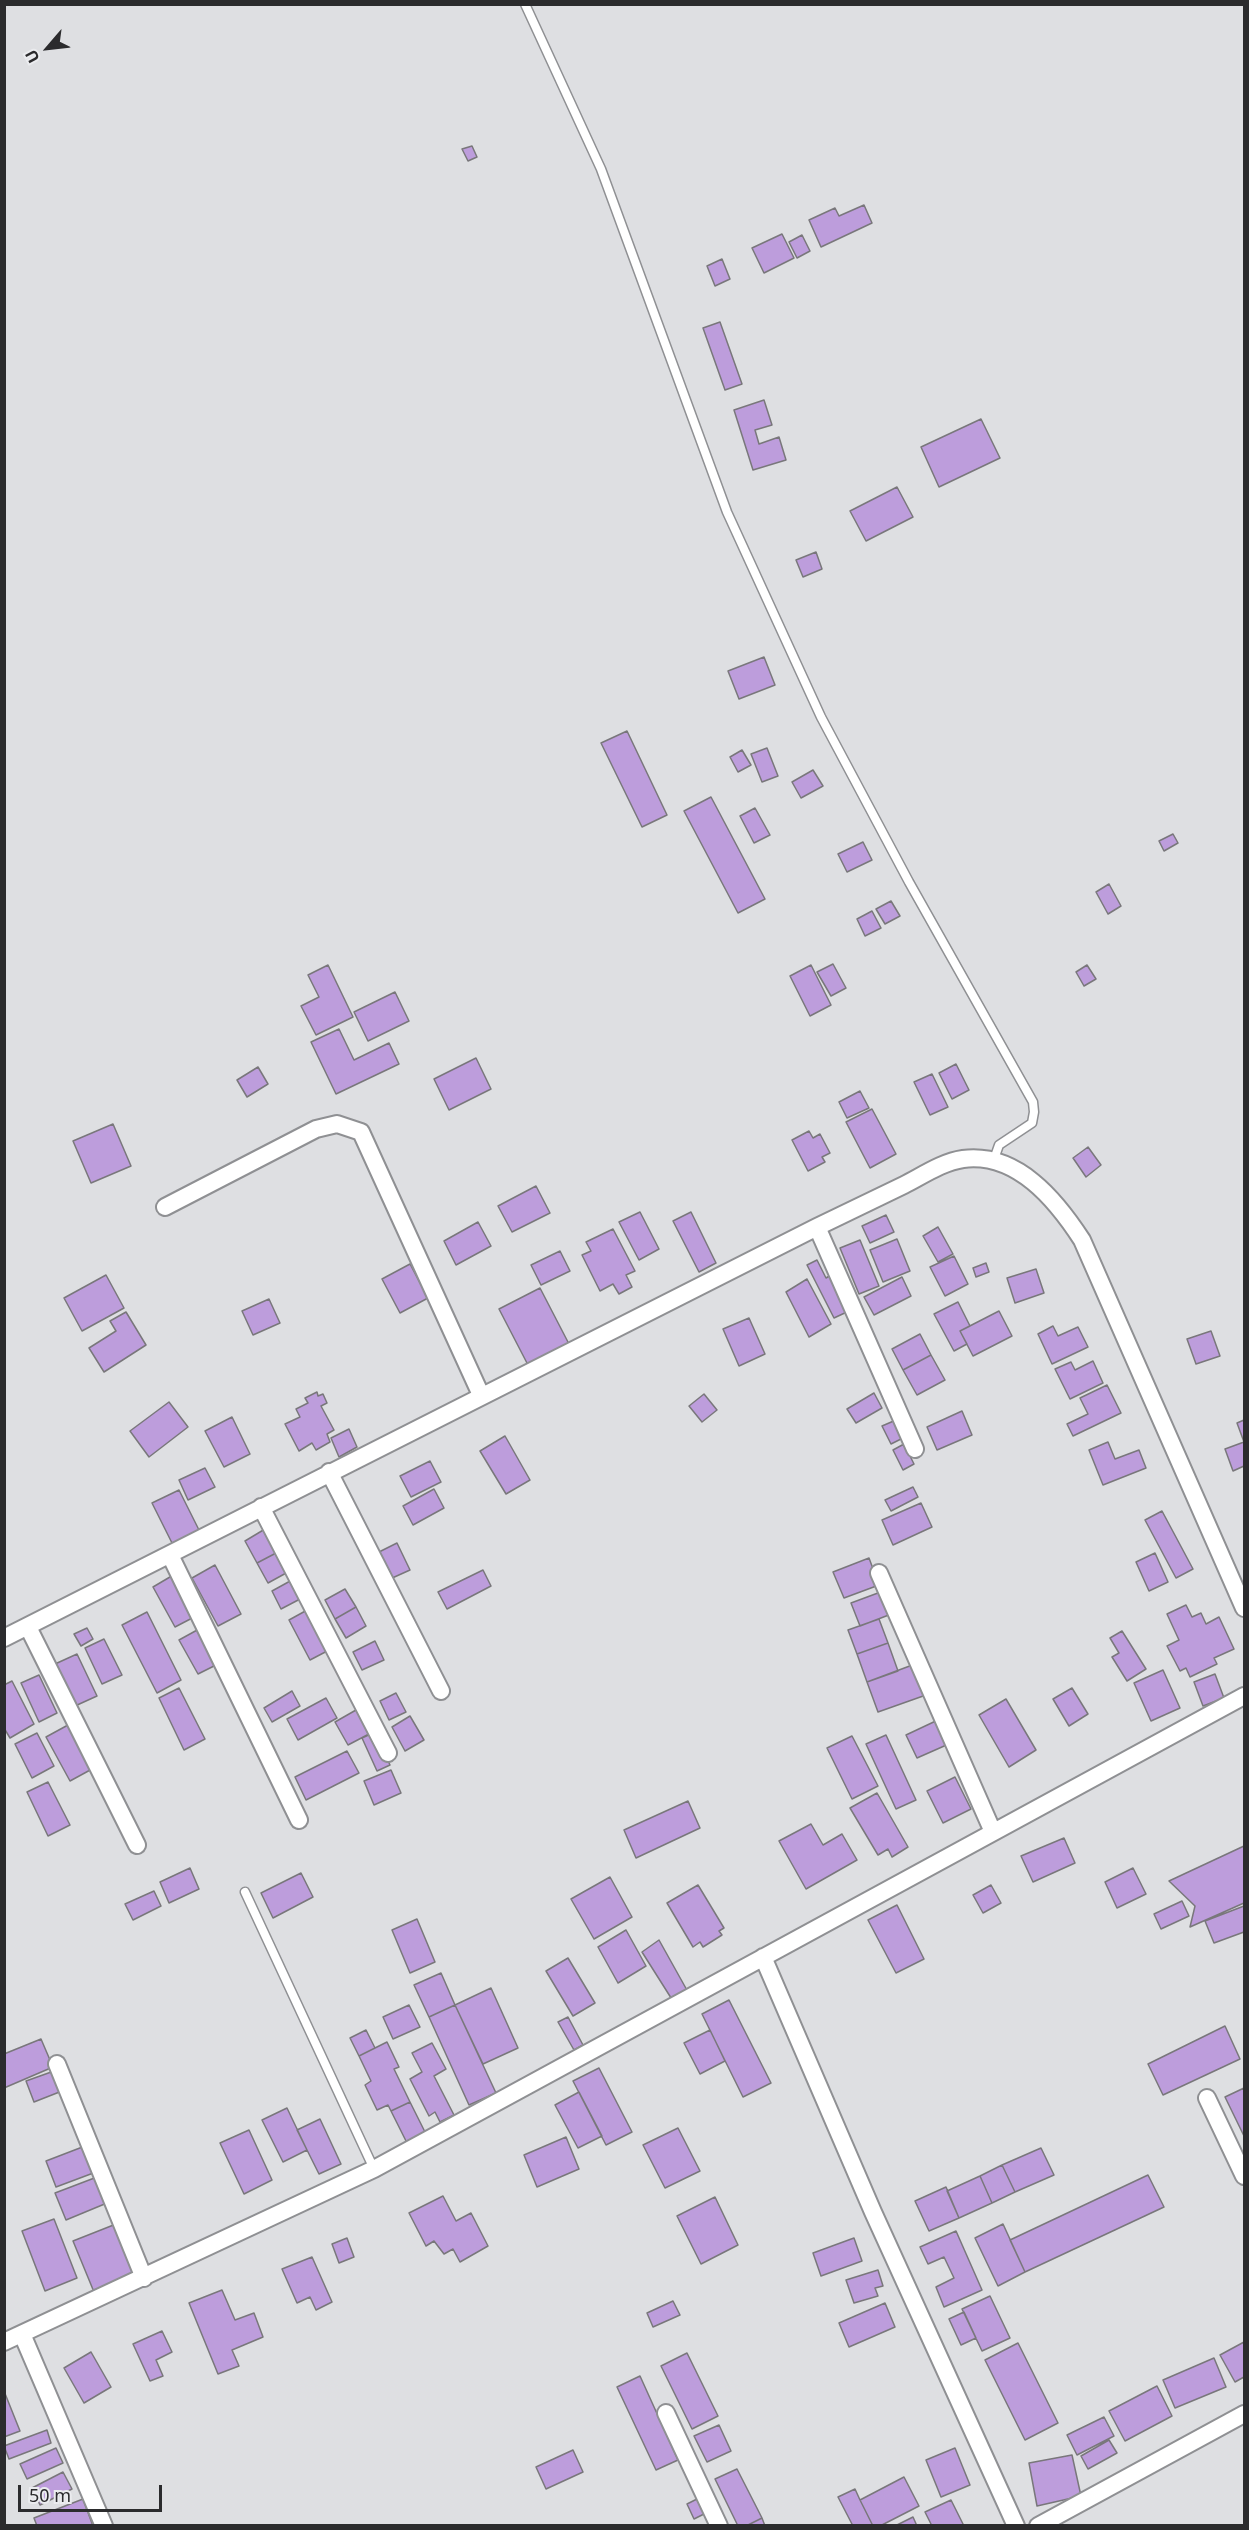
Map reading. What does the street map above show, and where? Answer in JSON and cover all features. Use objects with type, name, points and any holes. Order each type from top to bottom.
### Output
[{"type":"street","points":[[165,1207],[316,1129],[337,1124],[362,1132],[481,1395]]},
{"type":"street","points":[[4,1638],[817,1227],[949,1163],[979,1159],[1013,1169],[1042,1188],[1065,1214],[1082,1240],[1245,1608]]},
{"type":"street","points":[[817,1227],[915,1449]]},
{"type":"street","points":[[329,1472],[441,1691]]},
{"type":"street","points":[[261,1507],[388,1753]]},
{"type":"street","points":[[170,1555],[299,1820]]},
{"type":"street","points":[[879,1573],[993,1832]]},
{"type":"street","points":[[28,1627],[138,1845]]},
{"type":"street","points":[[4,2342],[374,2169],[1245,1696]]},
{"type":"street","points":[[763,1957],[873,2212],[1016,2526]]},
{"type":"street","points":[[57,2064],[144,2278]]},
{"type":"street","points":[[1207,2098],[1245,2176]]},
{"type":"street","points":[[22,2334],[104,2526]]},
{"type":"street","points":[[666,2413],[719,2526]]},
{"type":"street","points":[[1038,2526],[1245,2414]]},
{"type":"lane","points":[[525,4],[601,169],[728,512],[821,717],[909,882],[1033,1102],[1032,1123],[1004,1141],[995,1151],[993,1162]]},
{"type":"lane","points":[[245,1892],[374,2169]]},
{"type":"building","points":[[472,146],[477,157],[468,161],[462,149]]},
{"type":"building","points":[[864,205],[872,223],[821,247],[809,220],[835,208],[839,216]]},
{"type":"building","points":[[782,234],[794,258],[764,273],[752,248]]},
{"type":"building","points":[[802,235],[810,251],[797,258],[789,242]]},
{"type":"building","points":[[722,259],[730,279],[715,286],[707,266]]},
{"type":"building","points":[[720,322],[742,384],[725,390],[703,328]]},
{"type":"building","points":[[764,400],[772,425],[755,430],[759,444],[779,437],[786,460],[753,470],[734,410]]},
{"type":"building","points":[[981,419],[1000,458],[939,487],[921,447]]},
{"type":"building","points":[[897,487],[913,517],[866,541],[850,511]]},
{"type":"building","points":[[816,552],[822,569],[803,577],[796,560]]},
{"type":"building","points":[[764,657],[775,685],[739,699],[728,671]]},
{"type":"building","points":[[627,731],[667,815],[642,827],[601,743]]},
{"type":"building","points":[[767,748],[778,776],[762,782],[751,754]]},
{"type":"building","points":[[742,750],[751,765],[738,772],[730,757]]},
{"type":"building","points":[[813,770],[823,786],[801,798],[792,782]]},
{"type":"building","points":[[711,797],[765,899],[738,913],[684,811]]},
{"type":"building","points":[[755,808],[770,835],[754,843],[740,816]]},
{"type":"building","points":[[1173,834],[1178,843],[1164,851],[1159,841]]},
{"type":"building","points":[[863,842],[872,860],[847,872],[838,854]]},
{"type":"building","points":[[1109,884],[1121,906],[1108,914],[1096,892]]},
{"type":"building","points":[[891,901],[900,916],[885,924],[876,909]]},
{"type":"building","points":[[872,911],[881,928],[865,936],[857,919]]},
{"type":"building","points":[[833,964],[846,988],[831,996],[817,972]]},
{"type":"building","points":[[328,965],[353,1017],[316,1035],[301,1006],[319,997],[308,975]]},
{"type":"building","points":[[811,965],[831,1005],[810,1016],[790,976]]},
{"type":"building","points":[[1087,965],[1096,979],[1084,986],[1076,972]]},
{"type":"building","points":[[395,992],[409,1021],[368,1041],[354,1012]]},
{"type":"building","points":[[339,1029],[354,1060],[389,1043],[399,1064],[336,1094],[311,1042]]},
{"type":"building","points":[[476,1058],[491,1089],[449,1110],[434,1079]]},
{"type":"building","points":[[956,1064],[969,1090],[952,1099],[939,1073]]},
{"type":"building","points":[[258,1067],[268,1084],[247,1097],[237,1080]]},
{"type":"building","points":[[932,1074],[948,1107],[930,1115],[914,1082]]},
{"type":"building","points":[[860,1091],[869,1108],[847,1118],[839,1102]]},
{"type":"building","points":[[872,1109],[896,1154],[870,1168],[846,1122]]},
{"type":"building","points":[[113,1124],[131,1166],[91,1183],[73,1141]]},
{"type":"building","points":[[809,1131],[813,1138],[820,1134],[830,1153],[822,1157],[825,1162],[808,1171],[792,1140]]},
{"type":"building","points":[[1088,1147],[1101,1165],[1086,1177],[1073,1158]]},
{"type":"building","points":[[536,1186],[550,1213],[512,1232],[498,1206]]},
{"type":"building","points":[[640,1212],[659,1249],[639,1260],[619,1222]]},
{"type":"building","points":[[691,1212],[716,1263],[699,1272],[673,1221]]},
{"type":"building","points":[[886,1215],[894,1232],[870,1243],[862,1226]]},
{"type":"building","points":[[478,1222],[491,1246],[456,1265],[444,1241]]},
{"type":"building","points":[[938,1227],[953,1254],[938,1262],[923,1236]]},
{"type":"building","points":[[613,1229],[635,1271],[626,1275],[632,1287],[619,1294],[613,1284],[600,1291],[582,1255],[591,1251],[586,1242]]},
{"type":"building","points":[[897,1239],[910,1271],[883,1282],[870,1250]]},
{"type":"building","points":[[860,1240],[879,1286],[859,1294],[840,1248]]},
{"type":"building","points":[[560,1251],[570,1271],[541,1285],[531,1265]]},
{"type":"building","points":[[954,1256],[968,1284],[945,1296],[930,1267]]},
{"type":"building","points":[[817,1260],[826,1278],[831,1275],[849,1311],[834,1318],[807,1265]]},
{"type":"building","points":[[986,1263],[989,1272],[976,1277],[973,1268]]},
{"type":"building","points":[[410,1264],[428,1298],[400,1313],[382,1279]]},
{"type":"building","points":[[1036,1269],[1044,1293],[1015,1303],[1007,1278]]},
{"type":"building","points":[[106,1275],[124,1308],[82,1331],[64,1298]]},
{"type":"building","points":[[902,1277],[911,1296],[874,1315],[864,1297]]},
{"type":"building","points":[[807,1279],[831,1324],[809,1337],[786,1292]]},
{"type":"building","points":[[540,1288],[569,1344],[528,1365],[499,1309]]},
{"type":"building","points":[[269,1299],[280,1323],[253,1335],[242,1311]]},
{"type":"building","points":[[958,1302],[970,1326],[960,1331],[967,1344],[954,1351],[934,1314]]},
{"type":"building","points":[[999,1311],[1012,1336],[973,1356],[960,1331]]},
{"type":"building","points":[[126,1312],[146,1345],[104,1372],[89,1348],[116,1331],[110,1321]]},
{"type":"building","points":[[749,1318],[765,1354],[739,1366],[723,1329]]},
{"type":"building","points":[[1053,1326],[1058,1336],[1078,1327],[1088,1347],[1052,1364],[1038,1334]]},
{"type":"building","points":[[1211,1331],[1220,1356],[1196,1364],[1187,1339]]},
{"type":"building","points":[[920,1334],[931,1355],[903,1370],[892,1349]]},
{"type":"building","points":[[931,1355],[945,1380],[917,1395],[903,1370]]},
{"type":"building","points":[[1093,1361],[1103,1383],[1070,1399],[1055,1369],[1071,1362],[1075,1370]]},
{"type":"building","points":[[1107,1385],[1121,1413],[1073,1436],[1067,1424],[1088,1414],[1080,1398]]},
{"type":"building","points":[[317,1392],[318,1396],[323,1394],[327,1403],[321,1406],[334,1430],[327,1434],[330,1442],[316,1450],[312,1443],[299,1451],[285,1424],[300,1417],[296,1409],[308,1403],[305,1398]]},
{"type":"building","points":[[874,1393],[882,1408],[856,1423],[847,1409]]},
{"type":"building","points":[[704,1394],[717,1410],[702,1422],[689,1406]]},
{"type":"building","points":[[169,1402],[188,1427],[149,1457],[130,1431]]},
{"type":"building","points":[[962,1411],[972,1435],[937,1450],[927,1427]]},
{"type":"building","points":[[232,1417],[250,1454],[224,1467],[205,1431]]},
{"type":"building","points":[[896,1420],[905,1437],[891,1444],[882,1426]]},
{"type":"building","points":[[1244,1420],[1244,1442],[1237,1423]]},
{"type":"building","points":[[349,1429],[357,1447],[339,1457],[331,1438]]},
{"type":"building","points":[[505,1436],[530,1480],[506,1494],[480,1451]]},
{"type":"building","points":[[1108,1442],[1115,1459],[1139,1450],[1146,1468],[1103,1485],[1089,1450]]},
{"type":"building","points":[[1244,1442],[1244,1466],[1233,1471],[1225,1449]]},
{"type":"building","points":[[904,1444],[914,1464],[903,1470],[893,1450]]},
{"type":"building","points":[[430,1461],[441,1482],[411,1497],[400,1476]]},
{"type":"building","points":[[205,1468],[215,1487],[188,1500],[179,1480]]},
{"type":"building","points":[[913,1487],[918,1497],[891,1511],[885,1500]]},
{"type":"building","points":[[434,1489],[444,1508],[413,1525],[403,1506]]},
{"type":"building","points":[[179,1490],[200,1532],[173,1545],[152,1503]]},
{"type":"building","points":[[921,1503],[932,1527],[893,1545],[882,1520]]},
{"type":"building","points":[[1162,1511],[1193,1569],[1176,1578],[1145,1520]]},
{"type":"building","points":[[265,1529],[278,1552],[257,1563],[245,1541]]},
{"type":"building","points":[[397,1543],[410,1570],[390,1579],[377,1553]]},
{"type":"building","points":[[278,1552],[288,1572],[268,1583],[257,1563]]},
{"type":"building","points":[[1155,1553],[1168,1582],[1149,1591],[1136,1562]]},
{"type":"building","points":[[869,1558],[879,1585],[844,1598],[833,1572]]},
{"type":"building","points":[[215,1565],[241,1614],[218,1626],[192,1578]]},
{"type":"building","points":[[483,1570],[491,1586],[447,1609],[438,1592]]},
{"type":"building","points":[[175,1574],[198,1615],[175,1627],[153,1587]]},
{"type":"building","points":[[292,1580],[302,1598],[281,1609],[272,1591]]},
{"type":"building","points":[[345,1589],[356,1607],[335,1619],[325,1600]]},
{"type":"building","points":[[886,1590],[894,1613],[860,1626],[851,1603]]},
{"type":"building","points":[[1186,1605],[1192,1617],[1201,1613],[1206,1624],[1219,1617],[1234,1649],[1214,1658],[1217,1664],[1190,1677],[1186,1668],[1180,1671],[1167,1646],[1179,1640],[1167,1614]]},
{"type":"building","points":[[356,1607],[366,1626],[346,1638],[335,1619]]},
{"type":"building","points":[[309,1609],[331,1649],[310,1660],[289,1620]]},
{"type":"building","points":[[147,1612],[181,1680],[157,1693],[122,1625]]},
{"type":"building","points":[[879,1619],[888,1643],[857,1654],[848,1630]]},
{"type":"building","points":[[87,1628],[93,1639],[81,1646],[74,1634]]},
{"type":"building","points":[[199,1629],[218,1664],[198,1674],[179,1640]]},
{"type":"building","points":[[1122,1631],[1146,1669],[1127,1681],[1112,1657],[1119,1653],[1110,1638]]},
{"type":"building","points":[[104,1639],[122,1675],[102,1684],[85,1648]]},
{"type":"building","points":[[375,1641],[384,1660],[362,1670],[353,1652]]},
{"type":"building","points":[[888,1643],[898,1671],[867,1682],[857,1654]]},
{"type":"building","points":[[77,1654],[97,1696],[75,1706],[55,1664]]},
{"type":"building","points":[[915,1664],[926,1695],[878,1712],[867,1682]]},
{"type":"building","points":[[1163,1670],[1180,1708],[1151,1721],[1134,1683]]},
{"type":"building","points":[[1215,1674],[1224,1698],[1203,1706],[1194,1682]]},
{"type":"building","points":[[39,1675],[57,1713],[39,1722],[21,1683]]},
{"type":"building","points":[[12,1681],[34,1724],[10,1738],[4,1728],[4,1685]]},
{"type":"building","points":[[179,1688],[205,1739],[184,1750],[159,1698]]},
{"type":"building","points":[[1072,1688],[1088,1714],[1069,1726],[1053,1699]]},
{"type":"building","points":[[292,1691],[300,1706],[272,1722],[264,1708]]},
{"type":"building","points":[[396,1693],[406,1712],[389,1720],[380,1701]]},
{"type":"building","points":[[326,1698],[337,1718],[298,1740],[287,1719]]},
{"type":"building","points":[[1006,1699],[1036,1750],[1009,1767],[979,1715]]},
{"type":"building","points":[[356,1710],[369,1734],[348,1745],[335,1722]]},
{"type":"building","points":[[410,1716],[424,1740],[405,1751],[392,1727]]},
{"type":"building","points":[[940,1719],[951,1743],[917,1758],[906,1735]]},
{"type":"building","points":[[68,1725],[92,1769],[70,1781],[46,1737]]},
{"type":"building","points":[[375,1732],[390,1765],[377,1771],[362,1738]]},
{"type":"building","points":[[37,1733],[54,1766],[32,1778],[15,1744]]},
{"type":"building","points":[[886,1735],[916,1800],[896,1809],[866,1744]]},
{"type":"building","points":[[852,1736],[878,1786],[852,1799],[827,1748]]},
{"type":"building","points":[[347,1751],[359,1773],[306,1800],[295,1777]]},
{"type":"building","points":[[391,1770],[401,1793],[374,1805],[364,1781]]},
{"type":"building","points":[[955,1777],[971,1809],[943,1823],[927,1791]]},
{"type":"building","points":[[48,1782],[70,1825],[48,1836],[27,1792]]},
{"type":"building","points":[[877,1793],[908,1847],[892,1857],[888,1849],[878,1855],[850,1808]]},
{"type":"building","points":[[688,1801],[700,1828],[636,1858],[624,1830]]},
{"type":"building","points":[[811,1824],[823,1845],[842,1834],[857,1860],[806,1889],[779,1841]]},
{"type":"building","points":[[1064,1838],[1075,1863],[1033,1882],[1021,1856]]},
{"type":"building","points":[[1244,1846],[1244,1903],[1190,1927],[1195,1906],[1169,1881]]},
{"type":"building","points":[[190,1868],[199,1889],[169,1903],[160,1882]]},
{"type":"building","points":[[1133,1868],[1146,1894],[1117,1908],[1105,1882]]},
{"type":"building","points":[[301,1873],[313,1897],[273,1918],[261,1893]]},
{"type":"building","points":[[610,1877],[632,1917],[594,1939],[571,1899]]},
{"type":"building","points":[[698,1885],[724,1928],[719,1931],[722,1935],[703,1947],[700,1942],[693,1947],[667,1903]]},
{"type":"building","points":[[991,1885],[1001,1903],[983,1913],[973,1895]]},
{"type":"building","points":[[154,1891],[161,1906],[133,1920],[125,1904]]},
{"type":"building","points":[[1182,1901],[1189,1916],[1161,1929],[1154,1914]]},
{"type":"building","points":[[897,1905],[924,1959],[896,1973],[868,1920]]},
{"type":"building","points":[[1244,1906],[1244,1932],[1214,1943],[1205,1921]]},
{"type":"building","points":[[417,1919],[435,1962],[410,1973],[392,1930]]},
{"type":"building","points":[[626,1930],[646,1966],[618,1983],[598,1947]]},
{"type":"building","points":[[659,1940],[688,1992],[673,2001],[642,1952]]},
{"type":"building","points":[[568,1958],[595,2003],[573,2016],[546,1971]]},
{"type":"building","points":[[441,1973],[455,2005],[429,2017],[414,1985]]},
{"type":"building","points":[[491,1988],[518,2048],[483,2064],[455,2005]]},
{"type":"building","points":[[729,2000],[771,2083],[743,2097],[702,2014]]},
{"type":"building","points":[[409,2005],[420,2027],[393,2039],[383,2017]]},
{"type":"building","points":[[455,2005],[496,2093],[469,2105],[429,2017]]},
{"type":"building","points":[[568,2017],[583,2045],[574,2050],[558,2022]]},
{"type":"building","points":[[1225,2026],[1240,2059],[1163,2095],[1148,2064]]},
{"type":"building","points":[[366,2030],[375,2048],[359,2056],[350,2038]]},
{"type":"building","points":[[710,2030],[725,2061],[700,2074],[684,2043]]},
{"type":"building","points":[[41,2039],[53,2067],[4,2088],[4,2054]]},
{"type":"building","points":[[387,2042],[399,2067],[394,2069],[410,2102],[391,2111],[388,2105],[377,2110],[365,2085],[371,2081],[359,2056]]},
{"type":"building","points":[[432,2043],[446,2069],[434,2076],[454,2115],[440,2122],[435,2112],[429,2116],[410,2079],[422,2072],[412,2053]]},
{"type":"building","points":[[599,2068],[632,2132],[606,2145],[573,2081]]},
{"type":"building","points":[[54,2071],[62,2091],[34,2102],[26,2081]]},
{"type":"building","points":[[1244,2088],[1244,2136],[1225,2097]]},
{"type":"building","points":[[579,2092],[602,2136],[578,2148],[555,2105]]},
{"type":"building","points":[[410,2102],[426,2134],[407,2143],[391,2111]]},
{"type":"building","points":[[287,2108],[307,2150],[283,2162],[262,2120]]},
{"type":"building","points":[[320,2119],[341,2164],[319,2174],[297,2130]]},
{"type":"building","points":[[678,2128],[700,2171],[665,2188],[643,2145]]},
{"type":"building","points":[[249,2130],[272,2180],[244,2194],[220,2143]]},
{"type":"building","points":[[566,2137],[579,2169],[537,2187],[524,2155]]},
{"type":"building","points":[[85,2146],[96,2172],[56,2187],[46,2161]]},
{"type":"building","points":[[1041,2148],[1054,2175],[1015,2192],[1002,2165]]},
{"type":"building","points":[[1002,2165],[1015,2192],[992,2203],[980,2176]]},
{"type":"building","points":[[1148,2175],[1164,2207],[1025,2272],[1010,2240]]},
{"type":"building","points":[[980,2176],[992,2203],[959,2218],[947,2191]]},
{"type":"building","points":[[97,2177],[107,2203],[66,2220],[55,2193]]},
{"type":"building","points":[[946,2187],[959,2218],[929,2231],[915,2201]]},
{"type":"building","points":[[443,2196],[456,2221],[471,2213],[488,2246],[460,2262],[453,2249],[444,2254],[434,2241],[426,2246],[409,2213]]},
{"type":"building","points":[[715,2197],[738,2245],[701,2264],[677,2216]]},
{"type":"building","points":[[54,2219],[77,2278],[45,2291],[22,2231]]},
{"type":"building","points":[[116,2224],[137,2275],[94,2292],[73,2241]]},
{"type":"building","points":[[1003,2224],[1025,2272],[998,2286],[975,2238]]},
{"type":"building","points":[[956,2231],[982,2290],[944,2307],[936,2287],[954,2278],[944,2257],[928,2264],[920,2247]]},
{"type":"building","points":[[347,2238],[354,2257],[339,2263],[332,2244]]},
{"type":"building","points":[[854,2238],[862,2261],[821,2276],[813,2253]]},
{"type":"building","points":[[312,2257],[332,2302],[316,2310],[310,2297],[297,2303],[282,2269]]},
{"type":"building","points":[[878,2270],[883,2286],[875,2288],[878,2296],[854,2303],[846,2280]]},
{"type":"building","points":[[222,2290],[235,2320],[254,2313],[263,2337],[232,2350],[239,2366],[218,2374],[189,2303]]},
{"type":"building","points":[[990,2296],[1010,2338],[982,2351],[962,2309]]},
{"type":"building","points":[[673,2301],[680,2315],[653,2327],[647,2313]]},
{"type":"building","points":[[885,2303],[895,2327],[849,2347],[839,2323]]},
{"type":"building","points":[[964,2312],[976,2338],[961,2345],[949,2319]]},
{"type":"building","points":[[162,2331],[172,2352],[156,2360],[163,2376],[150,2381],[133,2344]]},
{"type":"building","points":[[1244,2342],[1244,2377],[1235,2382],[1220,2355]]},
{"type":"building","points":[[1018,2343],[1058,2423],[1025,2440],[985,2360]]},
{"type":"building","points":[[91,2352],[111,2387],[84,2403],[64,2368]]},
{"type":"building","points":[[687,2353],[718,2416],[692,2429],[661,2366]]},
{"type":"building","points":[[1214,2358],[1226,2387],[1175,2408],[1163,2380]]},
{"type":"building","points":[[640,2376],[678,2460],[656,2470],[617,2387]]},
{"type":"building","points":[[1157,2386],[1172,2416],[1125,2441],[1109,2411]]},
{"type":"building","points":[[4,2391],[20,2431],[4,2437]]},
{"type":"building","points":[[1104,2417],[1114,2436],[1077,2455],[1067,2435]]},
{"type":"building","points":[[719,2425],[731,2451],[707,2462],[694,2436]]},
{"type":"building","points":[[47,2430],[51,2443],[9,2459],[4,2446]]},
{"type":"building","points":[[1109,2440],[1117,2453],[1088,2469],[1081,2456]]},
{"type":"building","points":[[56,2448],[63,2463],[27,2479],[20,2464]]},
{"type":"building","points":[[955,2448],[970,2485],[941,2497],[926,2460]]},
{"type":"building","points":[[573,2450],[583,2472],[546,2489],[536,2467]]},
{"type":"building","points":[[1072,2455],[1081,2496],[1037,2506],[1029,2463]]},
{"type":"building","points":[[737,2469],[762,2518],[746,2526],[738,2526],[715,2479]]},
{"type":"building","points":[[63,2472],[72,2489],[40,2505],[32,2488]]},
{"type":"building","points":[[904,2477],[919,2506],[880,2526],[873,2526],[860,2500]]},
{"type":"building","points":[[855,2489],[873,2526],[853,2526],[838,2497]]},
{"type":"building","points":[[701,2497],[708,2512],[694,2519],[687,2504]]},
{"type":"building","points":[[83,2499],[93,2526],[37,2526],[34,2518]]},
{"type":"building","points":[[951,2500],[964,2526],[932,2526],[925,2512]]},
{"type":"building","points":[[913,2517],[917,2526],[897,2525]]},
{"type":"building","points":[[762,2518],[765,2526],[746,2526]]}]
